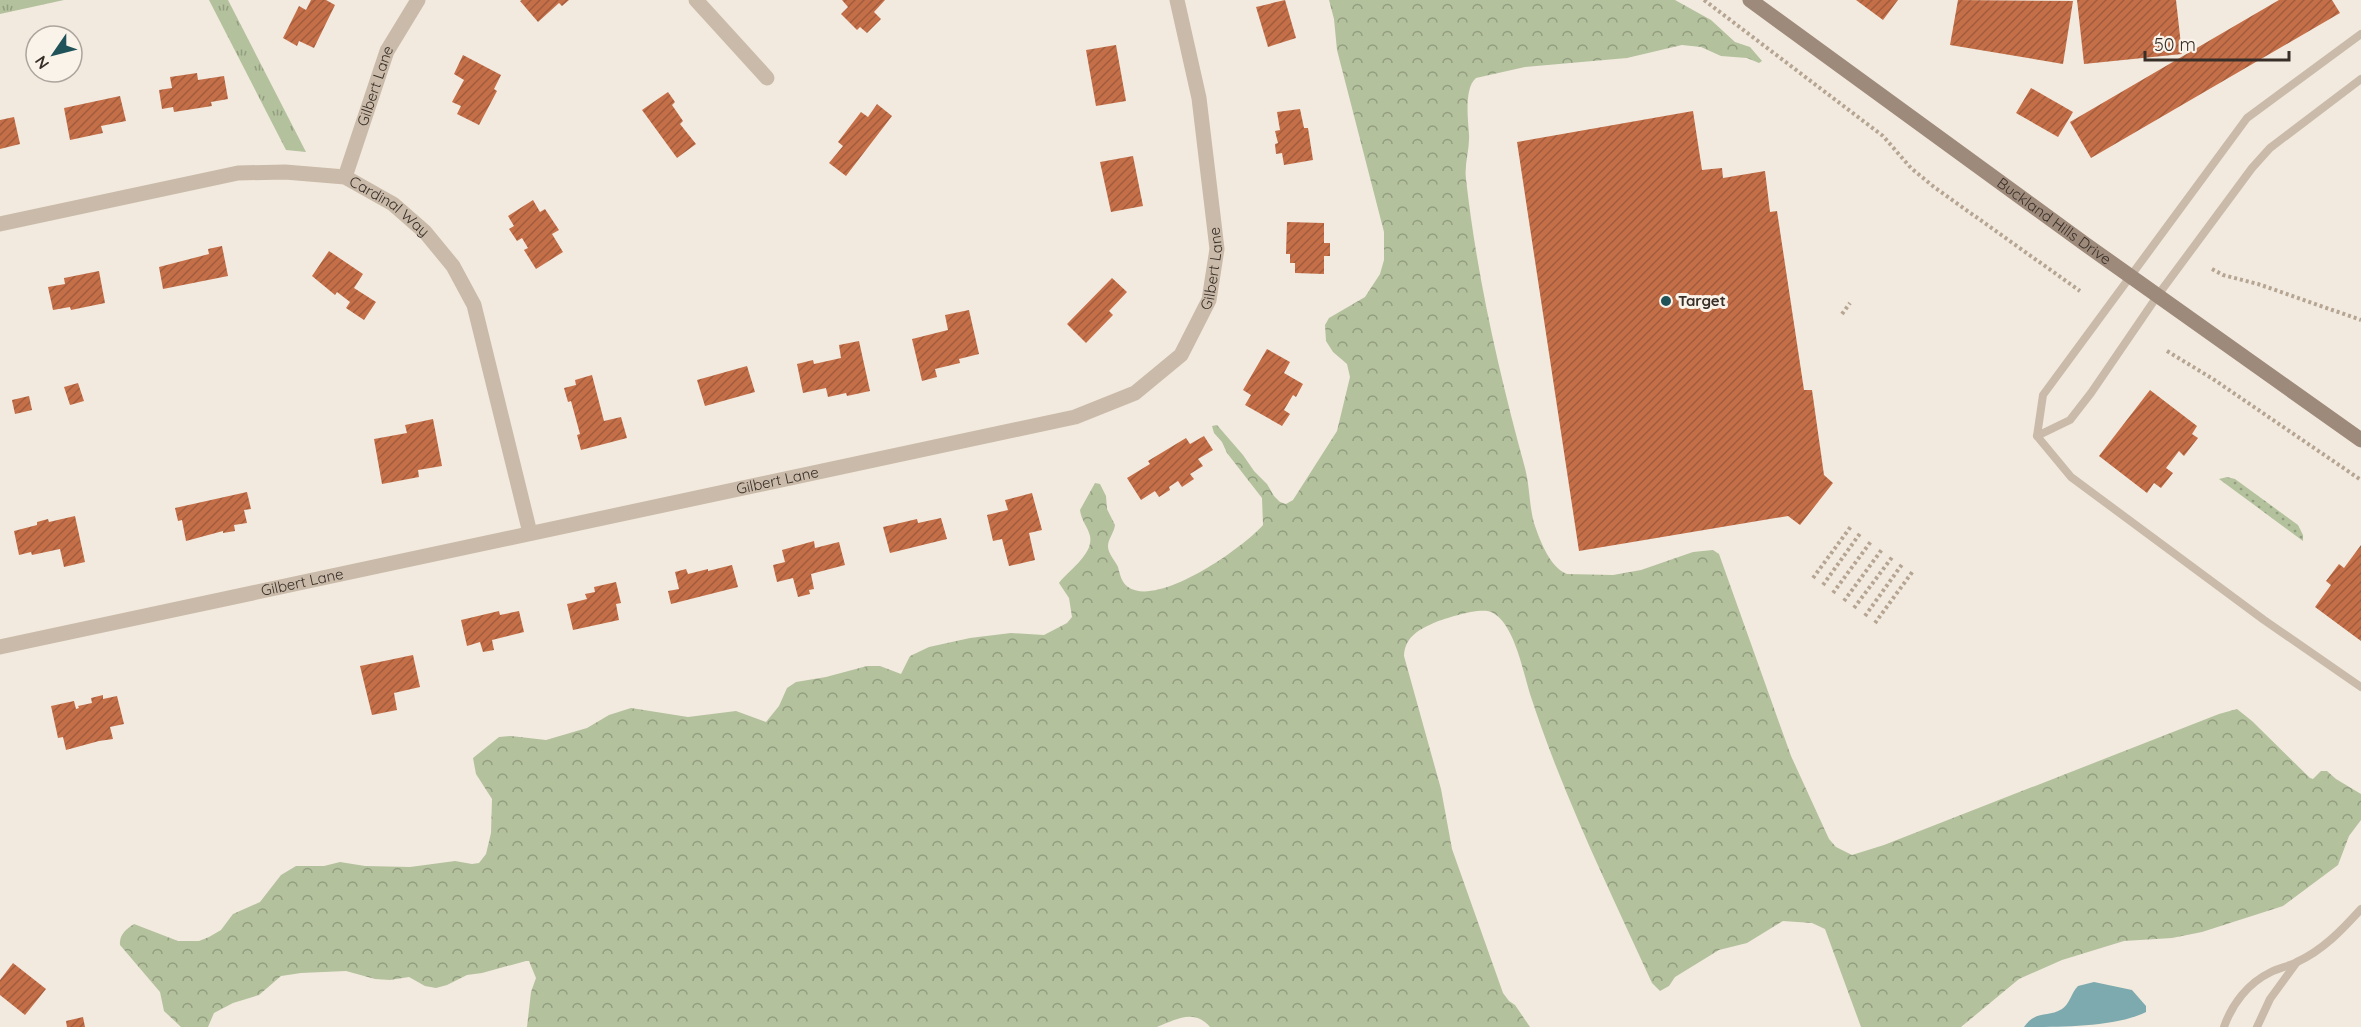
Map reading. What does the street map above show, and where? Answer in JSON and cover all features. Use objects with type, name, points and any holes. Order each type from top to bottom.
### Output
[{"type":"street","name":"Gilbert Lane","points":[[345,177],[387,51],[418,0]]},
{"type":"street","points":[[696,0],[767,78]]},
{"type":"street","name":"Gilbert Lane","points":[[0,647],[1075,417],[1135,393],[1181,355],[1209,300],[1217,249],[1199,98],[1177,0]]},
{"type":"street","name":"Buckland Hills Drive","points":[[1750,0],[2130,276],[2361,440]]},
{"type":"street","name":"Cardinal Way","points":[[0,224],[238,173],[285,172],[345,177],[393,204],[425,232],[453,266],[474,305],[530,533]]},
{"type":"lane","points":[[2361,34],[2247,118],[2043,395],[2037,436],[2071,477],[2264,620],[2361,687]]},
{"type":"lane","points":[[2037,436],[2070,420],[2121,351],[2158,295],[2252,168],[2270,148],[2361,79]]},
{"type":"lane","points":[[2224,1027],[2229,1012],[2254,983],[2270,972],[2298,962],[2336,938],[2361,909]]},
{"type":"lane","points":[[2257,1027],[2270,999],[2298,962]]},
{"type":"path","points":[[1704,0],[1883,136],[1911,168],[1934,187],[2080,291]]},
{"type":"path","points":[[2212,269],[2223,275],[2258,284],[2361,320]]},
{"type":"path","points":[[1842,314],[1850,303]]},
{"type":"path","points":[[2167,351],[2232,391],[2361,480]]},
{"type":"path","points":[[1813,578],[1852,525]]},
{"type":"path","points":[[1823,585],[1861,532]]},
{"type":"path","points":[[1833,593],[1872,540]]},
{"type":"path","points":[[1844,600],[1883,548]]},
{"type":"path","points":[[1854,608],[1893,556]]},
{"type":"path","points":[[1865,616],[1904,563]]},
{"type":"path","points":[[1875,623],[1913,571]]},
{"type":"green space","points":[[0,0],[64,0],[0,14]]},
{"type":"green space","points":[[209,0],[228,0],[306,152],[286,150]]},
{"type":"green space","points":[[1329,0],[1675,0],[1711,20],[1735,42],[1750,47],[1762,61],[1759,63],[1747,58],[1721,56],[1701,47],[1682,45],[1627,58],[1525,67],[1476,78],[1468,96],[1469,140],[1466,179],[1476,252],[1490,325],[1527,475],[1533,519],[1547,554],[1561,571],[1567,574],[1613,575],[1641,570],[1693,552],[1713,550],[1719,554],[1791,756],[1829,839],[1836,847],[1852,855],[1884,845],[2219,714],[2237,709],[2310,778],[2313,779],[2321,771],[2327,771],[2361,794],[2361,820],[2349,836],[2338,865],[2283,906],[2202,932],[2172,938],[2124,941],[2062,960],[2019,979],[1961,1027],[1861,1027],[1825,929],[1812,923],[1783,921],[1747,943],[1719,950],[1675,977],[1669,986],[1660,991],[1652,983],[1571,804],[1543,731],[1512,637],[1507,627],[1493,613],[1481,611],[1456,616],[1424,627],[1410,638],[1404,656],[1441,789],[1452,849],[1503,993],[1515,1005],[1530,1027],[1210,1027],[1198,1018],[1184,1017],[1157,1027],[527,1027],[531,992],[536,978],[529,961],[467,975],[436,988],[425,986],[409,977],[390,980],[375,979],[346,971],[281,976],[259,995],[233,1003],[214,1013],[208,1027],[181,1027],[164,1011],[160,992],[120,945],[122,935],[128,928],[134,924],[178,941],[199,941],[221,930],[233,914],[260,902],[281,875],[296,866],[324,866],[340,862],[365,866],[410,867],[455,861],[479,863],[486,854],[491,833],[492,799],[476,774],[473,758],[499,737],[546,740],[587,728],[609,715],[631,708],[688,717],[736,711],[766,722],[779,706],[787,688],[796,682],[867,666],[880,666],[901,674],[910,656],[929,647],[970,638],[1011,633],[1044,635],[1067,623],[1072,617],[1069,598],[1059,583],[1088,549],[1090,536],[1080,510],[1095,483],[1100,484],[1106,496],[1107,509],[1115,525],[1108,549],[1122,580],[1128,587],[1142,591],[1179,583],[1219,560],[1253,535],[1263,525],[1262,498],[1227,453],[1212,426],[1217,425],[1280,502],[1286,504],[1293,500],[1337,431],[1350,377],[1347,364],[1333,352],[1326,341],[1325,325],[1329,318],[1365,297],[1380,274],[1384,260],[1384,232],[1337,50],[1334,19]]},
{"type":"green space","points":[[2227,477],[2235,479],[2298,525],[2303,541],[2219,479]]},
{"type":"water","points":[[2094,982],[2132,990],[2146,1006],[2146,1012],[2119,1021],[2104,1023],[2024,1027],[2033,1018],[2062,1009],[2078,986]]},
{"type":"building","points":[[311,0],[326,0],[335,5],[314,48],[299,41],[297,46],[283,38],[299,6],[306,10]]},
{"type":"building","points":[[569,0],[562,6],[559,3],[538,22],[520,1]]},
{"type":"building","points":[[842,0],[885,0],[874,12],[881,19],[867,33],[860,27],[857,30],[841,14],[848,7]]},
{"type":"building","points":[[1285,0],[1296,38],[1268,47],[1256,7]]},
{"type":"building","points":[[1856,0],[1898,0],[1883,20]]},
{"type":"building","points":[[1958,0],[2073,1],[2063,64],[1950,45]]},
{"type":"building","points":[[2077,0],[2176,0],[2182,54],[2084,64]]},
{"type":"building","points":[[2279,0],[2332,0],[2340,13],[2091,158],[2070,122]]},
{"type":"building","points":[[1116,45],[1126,101],[1096,106],[1086,50]]},
{"type":"building","points":[[463,55],[501,75],[494,89],[497,91],[479,125],[457,114],[461,106],[452,102],[464,80],[454,74]]},
{"type":"building","points":[[197,73],[198,80],[224,76],[228,99],[211,102],[212,106],[174,112],[173,107],[162,109],[159,90],[172,88],[170,77]]},
{"type":"building","points":[[2031,88],[2073,112],[2058,137],[2016,113]]},
{"type":"building","points":[[668,92],[675,102],[672,105],[683,121],[680,124],[696,144],[677,158],[642,110]]},
{"type":"building","points":[[120,96],[126,121],[101,126],[103,133],[70,140],[64,108]]},
{"type":"building","points":[[877,104],[892,116],[846,176],[829,163],[843,146],[838,142],[861,112],[868,117]]},
{"type":"building","points":[[1300,109],[1304,128],[1308,128],[1313,160],[1284,165],[1282,153],[1276,154],[1275,144],[1278,143],[1275,131],[1280,130],[1277,112]]},
{"type":"building","name":"Target","points":[[1693,111],[1702,170],[1722,168],[1723,178],[1765,171],[1770,212],[1777,211],[1804,390],[1812,390],[1824,475],[1833,483],[1800,525],[1788,516],[1579,551],[1517,142]]},
{"type":"building","points":[[14,117],[20,144],[0,149],[0,120]]},
{"type":"building","points":[[1133,156],[1143,206],[1111,212],[1100,162]]},
{"type":"building","points":[[533,200],[540,212],[545,209],[559,230],[552,234],[563,252],[536,269],[524,250],[528,248],[522,238],[517,241],[509,229],[514,226],[508,216]]},
{"type":"building","points":[[1287,222],[1324,223],[1324,243],[1330,243],[1330,256],[1324,256],[1324,274],[1295,273],[1295,263],[1290,263],[1290,254],[1286,254]]},
{"type":"building","points":[[222,246],[228,276],[163,289],[159,267],[209,254],[208,249]]},
{"type":"building","points":[[329,251],[363,274],[354,288],[376,302],[364,320],[346,308],[350,302],[337,292],[335,295],[312,276]]},
{"type":"building","points":[[99,271],[105,303],[71,310],[70,307],[53,310],[48,287],[65,284],[64,278]]},
{"type":"building","points":[[1112,278],[1127,292],[1109,311],[1113,315],[1086,343],[1067,324]]},
{"type":"building","points":[[969,310],[979,354],[959,359],[960,363],[935,369],[937,377],[922,381],[912,339],[948,330],[945,315]]},
{"type":"building","points":[[859,341],[870,391],[828,397],[826,388],[803,393],[797,364],[813,360],[814,364],[841,358],[839,345]]},
{"type":"building","points":[[1267,349],[1290,362],[1284,373],[1303,384],[1296,397],[1293,395],[1284,410],[1290,414],[1282,426],[1245,405],[1251,395],[1243,390]]},
{"type":"building","points":[[747,366],[755,392],[705,406],[697,380]]},
{"type":"building","points":[[592,375],[604,421],[621,417],[627,438],[581,450],[577,435],[580,434],[571,401],[568,402],[564,388],[576,385],[575,380]]},
{"type":"building","points":[[78,383],[84,401],[70,405],[64,387]]},
{"type":"building","points":[[2150,390],[2197,426],[2192,434],[2198,438],[2184,456],[2179,451],[2166,468],[2173,473],[2161,488],[2154,483],[2147,493],[2099,456]]},
{"type":"building","points":[[29,396],[32,410],[15,414],[12,400]]},
{"type":"building","points":[[433,419],[442,466],[418,470],[419,477],[382,484],[374,439],[407,433],[405,425]]},
{"type":"building","points":[[1204,436],[1213,450],[1198,459],[1203,466],[1190,474],[1194,479],[1182,487],[1178,481],[1159,497],[1155,491],[1141,500],[1127,478],[1150,464],[1148,461],[1186,438],[1190,444]]},
{"type":"building","points":[[247,492],[251,509],[244,510],[247,523],[234,525],[235,531],[223,533],[223,531],[186,541],[182,520],[178,521],[175,508]]},
{"type":"building","points":[[1032,493],[1042,530],[1029,533],[1035,560],[1009,566],[1002,539],[993,541],[987,515],[1008,510],[1005,500]]},
{"type":"building","points":[[75,516],[85,562],[64,567],[60,549],[32,555],[31,552],[19,555],[14,531],[37,525],[37,522],[48,519],[49,522]]},
{"type":"building","points":[[941,518],[947,539],[890,553],[883,527],[917,519],[918,523]]},
{"type":"building","points":[[814,541],[815,548],[839,542],[845,565],[811,574],[814,589],[809,590],[810,594],[798,597],[793,578],[777,582],[773,565],[785,562],[782,550]]},
{"type":"building","points":[[2361,545],[2361,641],[2315,607],[2331,585],[2326,581],[2339,564],[2344,568]]},
{"type":"building","points":[[732,565],[738,587],[671,604],[668,591],[679,589],[675,572],[686,569],[688,574]]},
{"type":"building","points":[[616,582],[621,603],[616,604],[619,620],[573,630],[567,604],[587,599],[585,594],[595,592],[594,587]]},
{"type":"building","points":[[499,611],[500,615],[519,611],[524,632],[492,640],[494,650],[483,652],[480,642],[467,646],[461,620]]},
{"type":"building","points":[[413,655],[420,687],[394,693],[397,710],[372,715],[360,666]]},
{"type":"building","points":[[103,695],[103,699],[117,696],[124,724],[110,727],[113,739],[66,750],[63,737],[58,738],[51,706],[74,701],[76,709],[79,708],[78,706],[92,703],[91,698]]},
{"type":"building","points":[[13,963],[46,989],[25,1015],[0,995],[0,980]]},
{"type":"building","points":[[83,1017],[85,1027],[67,1027],[66,1021]]},
{"type":"place","name":"Target","points":[[1666,301]]}]
